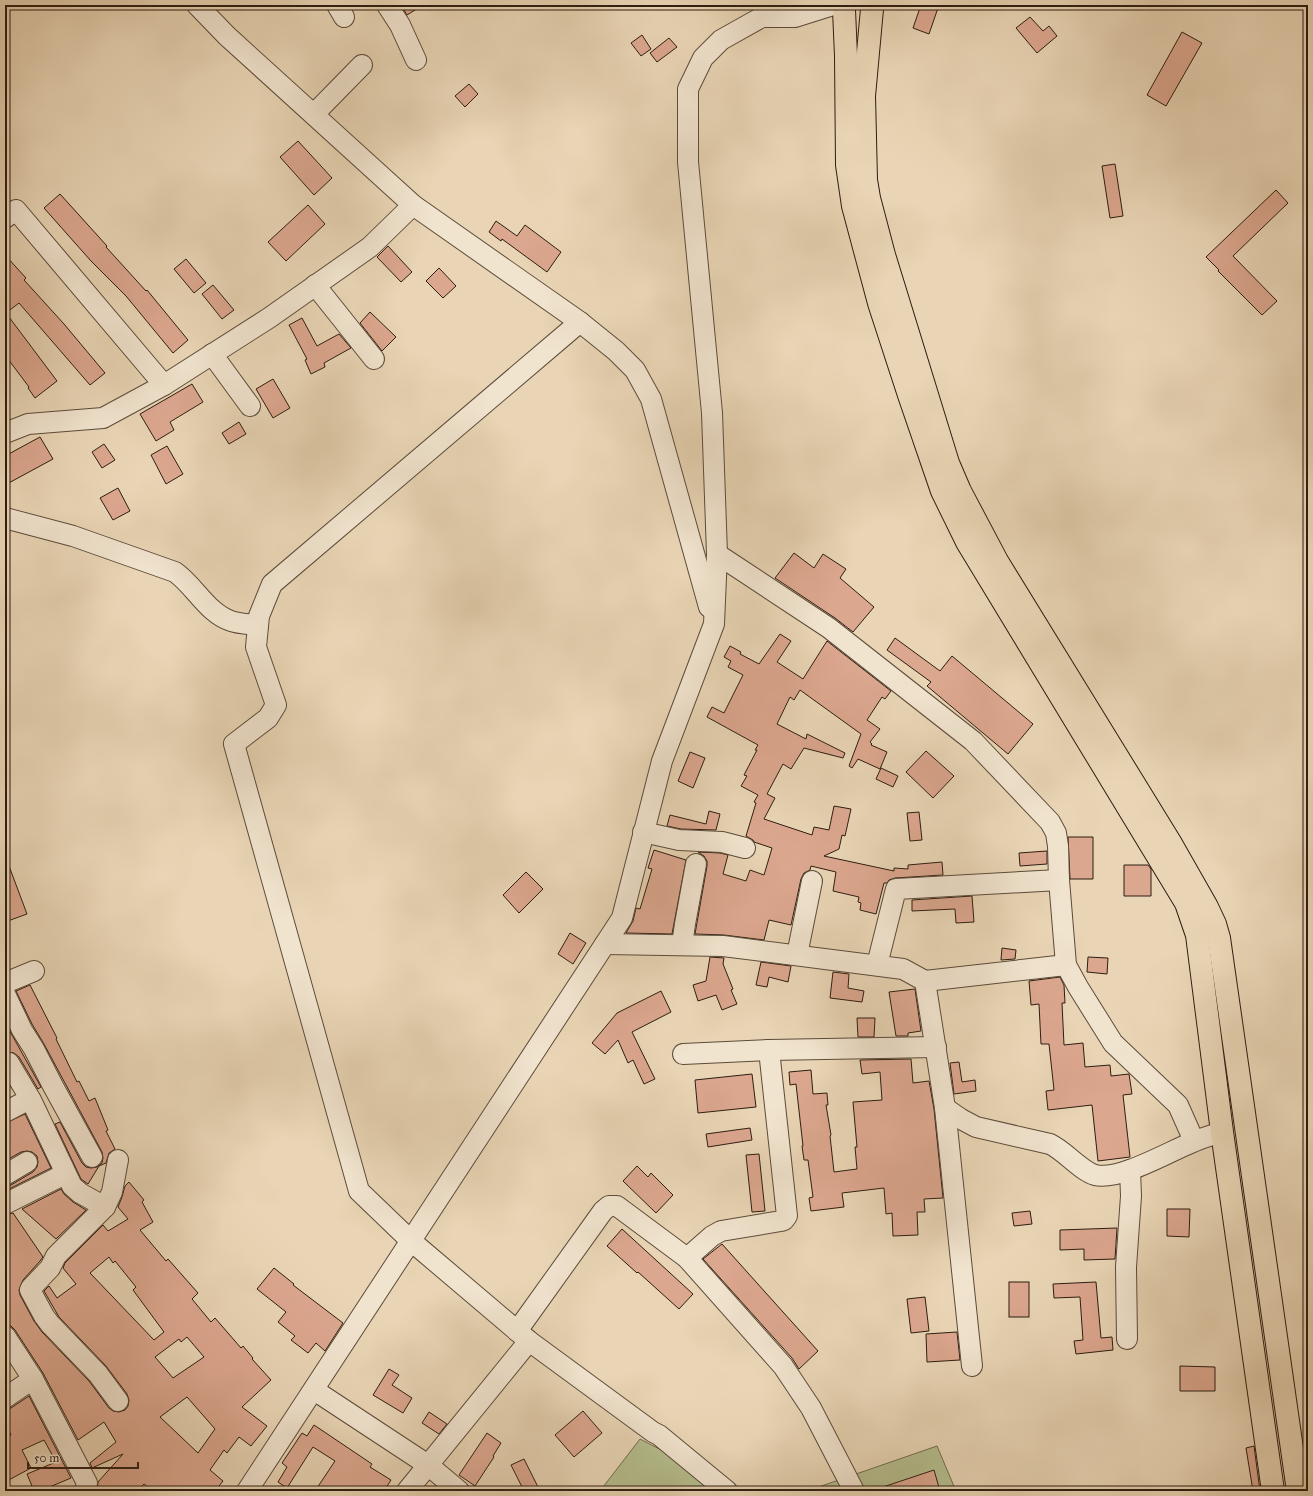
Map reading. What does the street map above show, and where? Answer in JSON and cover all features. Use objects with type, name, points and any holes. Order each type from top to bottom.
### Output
[{"type":"main road","points":[[839,7],[852,13],[863,12],[874,7]]},
{"type":"main road","points":[[839,7],[846,56],[847,165],[853,206],[879,304],[942,491],[967,542],[1186,903],[1197,935],[1222,1132],[1273,1491]]},
{"type":"main road","points":[[874,7],[866,66],[864,108],[866,180],[869,198],[884,255],[951,470],[997,561],[1170,842],[1207,907],[1217,931],[1298,1491]]},
{"type":"street","points":[[198,5],[227,36],[413,205],[580,322],[616,351],[635,370],[651,399],[714,624]]},
{"type":"street","points":[[387,5],[400,25],[416,60]]},
{"type":"street","points":[[255,1488],[314,1390],[410,1240],[622,918],[662,761],[714,624],[717,554],[712,413],[688,162],[688,89],[703,58],[721,40],[768,11],[795,16],[839,7]]},
{"type":"street","points":[[314,114],[362,65]]},
{"type":"street","points":[[5,433],[28,424],[103,418],[164,385],[269,318],[370,247],[413,205]]},
{"type":"street","points":[[5,218],[16,210],[164,385]]},
{"type":"street","points":[[315,285],[374,359]]},
{"type":"street","points":[[580,322],[272,584],[260,616],[256,647],[276,705],[264,720],[234,744],[359,1191],[410,1240],[523,1336],[659,1435],[727,1491]]},
{"type":"street","points":[[212,354],[250,406]]},
{"type":"street","points":[[5,518],[73,536],[175,572],[184,578],[216,612],[230,621],[258,625]]},
{"type":"street","points":[[717,554],[829,628],[973,741],[1050,822],[1056,833],[1058,846],[1059,880],[1066,965],[1113,1043],[1178,1105],[1194,1141]]},
{"type":"street","points":[[643,832],[679,840],[722,842],[745,848]]},
{"type":"street","points":[[682,945],[696,864]]},
{"type":"street","points":[[877,965],[896,889],[1059,880]]},
{"type":"street","points":[[797,955],[812,881]]},
{"type":"street","points":[[605,944],[723,946],[903,969],[925,981],[1066,965]]},
{"type":"street","points":[[5,983],[34,971]]},
{"type":"street","points":[[925,981],[945,1108],[972,1366]]},
{"type":"street","points":[[5,994],[24,1033],[37,1053],[56,1092],[92,1157]]},
{"type":"street","points":[[683,1054],[769,1050],[936,1047]]},
{"type":"street","points":[[687,1258],[712,1236],[721,1231],[781,1221],[787,1216],[769,1050]]},
{"type":"street","points":[[5,1063],[9,1064],[30,1099],[65,1174],[76,1190],[105,1207]]},
{"type":"street","points":[[5,1112],[30,1099]]},
{"type":"street","points":[[945,1108],[976,1127],[1050,1144],[1058,1148],[1088,1172],[1096,1175],[1110,1175],[1130,1170],[1194,1141],[1222,1132]]},
{"type":"street","points":[[118,1160],[112,1192],[105,1207],[56,1256],[50,1268],[30,1290],[50,1324],[98,1374],[118,1401]]},
{"type":"street","points":[[5,1175],[27,1162]]},
{"type":"street","points":[[1127,1339],[1126,1267],[1130,1170]]},
{"type":"street","points":[[5,1204],[65,1174]]},
{"type":"street","points":[[407,1491],[428,1465],[523,1336],[603,1211],[609,1206],[617,1206],[687,1258],[783,1366],[811,1408],[846,1489]]},
{"type":"street","points":[[5,1336],[15,1386],[87,1483],[85,1491]]},
{"type":"street","points":[[314,1390],[428,1465],[459,1491]]},
{"type":"green space","points":[[640,1439],[741,1491],[600,1491]]},
{"type":"green space","points":[[937,1446],[956,1491],[807,1491]]},
{"type":"building","points":[[401,5],[423,5],[407,15]]},
{"type":"building","points":[[921,5],[939,5],[929,34],[913,28]]},
{"type":"building","points":[[1030,17],[1043,31],[1049,26],[1057,36],[1037,53],[1016,28]]},
{"type":"building","points":[[1182,32],[1202,43],[1166,106],[1147,95]]},
{"type":"building","points":[[642,35],[651,49],[641,56],[631,43]]},
{"type":"building","points":[[669,38],[677,47],[657,62],[650,53]]},
{"type":"building","points":[[469,84],[478,94],[465,107],[455,96]]},
{"type":"building","points":[[298,141],[332,178],[314,195],[280,157]]},
{"type":"building","points":[[1115,164],[1123,216],[1110,218],[1102,166]]},
{"type":"building","points":[[1276,190],[1288,203],[1233,256],[1277,301],[1262,315],[1206,257]]},
{"type":"building","points":[[60,194],[107,246],[106,247],[146,291],[147,290],[188,340],[173,353],[126,296],[91,261],[44,208]]},
{"type":"building","points":[[308,205],[325,224],[286,261],[268,242]]},
{"type":"building","points":[[496,221],[517,236],[525,225],[561,252],[547,272],[502,239],[501,241],[489,232]]},
{"type":"building","points":[[388,246],[412,272],[401,282],[377,257]]},
{"type":"building","points":[[5,255],[26,278],[24,280],[64,324],[105,373],[90,385],[19,303],[6,313],[57,381],[35,398],[28,388],[29,387],[5,355]]},
{"type":"building","points":[[186,259],[206,283],[194,293],[174,269]]},
{"type":"building","points":[[439,268],[456,286],[443,298],[426,281]]},
{"type":"building","points":[[213,285],[234,310],[222,319],[202,294]]},
{"type":"building","points":[[370,312],[396,337],[382,351],[360,323]]},
{"type":"building","points":[[302,318],[317,346],[339,334],[351,348],[324,363],[325,367],[311,374],[305,360],[307,359],[289,325]]},
{"type":"building","points":[[273,379],[290,408],[273,418],[256,389]]},
{"type":"building","points":[[192,384],[203,402],[170,422],[174,430],[156,441],[140,414]]},
{"type":"building","points":[[239,422],[246,434],[229,444],[222,433]]},
{"type":"building","points":[[40,437],[53,459],[5,485],[5,456]]},
{"type":"building","points":[[104,444],[115,460],[102,468],[92,452]]},
{"type":"building","points":[[167,446],[183,474],[166,484],[151,455]]},
{"type":"building","points":[[118,488],[130,511],[113,520],[100,498]]},
{"type":"building","points":[[794,553],[814,568],[823,554],[846,569],[840,578],[874,607],[853,632],[835,618],[775,578]]},
{"type":"building","points":[[780,634],[791,641],[777,662],[803,679],[827,641],[891,691],[885,699],[882,697],[867,720],[880,729],[870,742],[872,744],[871,745],[887,752],[880,769],[858,759],[852,768],[849,766],[861,734],[800,690],[794,700],[790,697],[777,724],[806,739],[807,734],[845,753],[843,758],[804,748],[791,769],[783,764],[767,794],[775,798],[764,819],[812,835],[814,827],[829,830],[834,806],[851,809],[845,836],[842,835],[839,849],[824,856],[894,871],[894,868],[908,869],[908,865],[942,862],[943,875],[895,878],[889,880],[887,883],[884,883],[876,914],[860,910],[861,903],[858,902],[859,897],[833,891],[836,872],[811,866],[810,870],[804,873],[801,879],[791,925],[769,920],[764,940],[724,935],[695,934],[707,866],[707,861],[704,856],[698,852],[728,855],[723,874],[746,881],[750,870],[764,875],[772,848],[754,842],[746,836],[756,803],[754,802],[758,795],[741,786],[747,776],[744,775],[757,750],[755,750],[758,745],[707,717],[712,707],[724,713],[743,675],[728,667],[731,661],[724,657],[730,646],[741,652],[740,654],[759,664]]},
{"type":"building","points":[[895,638],[940,671],[952,656],[1033,724],[1008,754],[927,686],[931,682],[887,650]]},
{"type":"building","points":[[926,751],[954,776],[933,798],[906,772]]},
{"type":"building","points":[[690,752],[705,758],[693,788],[678,781]]},
{"type":"building","points":[[881,768],[898,776],[893,787],[876,779]]},
{"type":"building","points":[[709,811],[720,814],[716,830],[681,829],[667,826],[670,815],[706,824]]},
{"type":"building","points":[[919,812],[922,840],[910,841],[907,813]]},
{"type":"building","points":[[1068,837],[1093,837],[1093,879],[1070,879]]},
{"type":"building","points":[[654,850],[686,860],[672,934],[626,933],[633,921],[636,908],[640,909],[652,869],[648,868]]},
{"type":"building","points":[[1047,851],[1047,864],[1020,866],[1019,853]]},
{"type":"building","points":[[5,858],[27,914],[5,922]]},
{"type":"building","points":[[1124,865],[1148,865],[1151,869],[1151,896],[1124,896]]},
{"type":"building","points":[[526,872],[543,889],[519,913],[503,895]]},
{"type":"building","points":[[972,896],[974,922],[956,923],[955,909],[912,911],[912,900]]},
{"type":"building","points":[[570,933],[586,943],[573,964],[558,954]]},
{"type":"building","points":[[1002,948],[1016,950],[1015,959],[1001,960]]},
{"type":"building","points":[[710,957],[724,958],[723,964],[737,1004],[722,1010],[716,995],[698,1001],[693,985],[706,981]]},
{"type":"building","points":[[1088,957],[1108,958],[1107,974],[1087,972]]},
{"type":"building","points":[[761,962],[791,966],[788,982],[769,977],[767,987],[756,985]]},
{"type":"building","points":[[833,972],[849,974],[848,988],[864,991],[862,1002],[830,998]]},
{"type":"building","points":[[1060,977],[1064,985],[1065,1003],[1062,1003],[1064,1045],[1083,1043],[1085,1067],[1110,1065],[1111,1076],[1129,1074],[1132,1094],[1123,1095],[1130,1157],[1098,1161],[1092,1105],[1048,1110],[1046,1091],[1054,1090],[1049,1044],[1041,1044],[1039,1004],[1031,1005],[1029,981]]},
{"type":"building","points":[[30,985],[77,1082],[79,1081],[89,1101],[95,1098],[108,1130],[106,1131],[115,1149],[109,1153],[106,1163],[99,1166],[88,1184],[81,1179],[55,1124],[60,1122],[82,1163],[86,1167],[97,1167],[102,1163],[102,1152],[32,1024],[16,991]]},
{"type":"building","points":[[915,989],[921,1031],[908,1033],[908,1036],[896,1036],[889,992]]},
{"type":"building","points":[[661,991],[671,1012],[632,1032],[655,1079],[644,1084],[633,1060],[628,1063],[618,1040],[605,1054],[592,1043],[617,1013]]},
{"type":"building","points":[[857,1018],[875,1018],[874,1037],[858,1037]]},
{"type":"building","points":[[7,1026],[41,1087],[38,1089],[19,1057],[14,1053],[5,1052],[5,1027]]},
{"type":"building","points":[[911,1059],[913,1083],[929,1081],[934,1109],[943,1198],[924,1199],[925,1212],[917,1212],[918,1235],[893,1236],[892,1213],[886,1214],[884,1188],[842,1193],[844,1207],[811,1211],[809,1198],[813,1197],[808,1160],[804,1160],[796,1084],[790,1085],[789,1072],[811,1070],[813,1094],[827,1093],[828,1105],[826,1105],[831,1135],[834,1172],[857,1169],[855,1147],[857,1147],[853,1102],[882,1100],[880,1072],[862,1074],[860,1060]]},
{"type":"building","points":[[959,1062],[962,1082],[975,1080],[976,1091],[954,1094],[950,1063]]},
{"type":"building","points":[[752,1074],[756,1107],[698,1113],[695,1080]]},
{"type":"building","points":[[25,1114],[51,1168],[5,1191],[5,1186],[11,1185],[33,1172],[37,1167],[37,1156],[32,1152],[27,1151],[21,1152],[5,1161],[5,1123]]},
{"type":"building","points":[[750,1128],[752,1140],[708,1147],[706,1134]]},
{"type":"building","points":[[759,1154],[765,1211],[752,1212],[746,1155]]},
{"type":"building","points":[[637,1166],[648,1177],[651,1173],[673,1195],[656,1213],[623,1181]]},
{"type":"building","points":[[129,1182],[144,1200],[142,1202],[153,1222],[140,1230],[166,1261],[168,1259],[198,1293],[192,1299],[211,1322],[215,1318],[241,1348],[243,1346],[253,1358],[252,1359],[271,1380],[242,1407],[267,1426],[251,1446],[239,1437],[227,1453],[224,1450],[210,1470],[223,1481],[215,1491],[153,1491],[144,1484],[137,1491],[97,1491],[98,1482],[123,1454],[92,1468],[90,1463],[116,1442],[104,1422],[78,1440],[43,1373],[15,1330],[11,1326],[5,1325],[5,1215],[13,1213],[43,1257],[23,1280],[19,1290],[20,1295],[34,1321],[42,1332],[89,1381],[109,1408],[113,1411],[119,1412],[125,1410],[128,1406],[129,1400],[127,1394],[106,1366],[59,1317],[44,1291],[49,1286],[57,1298],[76,1284],[63,1268],[65,1263],[103,1225],[108,1231],[128,1219],[118,1207],[125,1186]],"holes":[[[109,1257],[113,1263],[115,1261],[136,1287],[133,1290],[164,1332],[154,1340],[90,1273]],[[187,1337],[204,1357],[173,1378],[155,1357],[179,1339],[181,1342]],[[187,1397],[215,1429],[198,1453],[160,1417]]]},
{"type":"building","points":[[61,1189],[73,1202],[86,1210],[56,1239],[22,1209]]},
{"type":"building","points":[[1167,1209],[1190,1209],[1189,1237],[1167,1236]]},
{"type":"building","points":[[1030,1211],[1032,1224],[1014,1226],[1012,1213]]},
{"type":"building","points":[[1117,1228],[1115,1259],[1084,1260],[1084,1249],[1060,1250],[1060,1230]]},
{"type":"building","points":[[622,1229],[693,1294],[679,1309],[607,1246]]},
{"type":"building","points":[[722,1244],[818,1351],[799,1369],[792,1358],[703,1259]]},
{"type":"building","points":[[274,1268],[294,1284],[293,1285],[343,1323],[325,1351],[316,1343],[308,1353],[291,1340],[295,1336],[278,1322],[286,1312],[257,1289]]},
{"type":"building","points":[[1009,1282],[1029,1282],[1029,1317],[1009,1317]]},
{"type":"building","points":[[1096,1282],[1101,1338],[1112,1337],[1113,1350],[1076,1354],[1074,1341],[1083,1340],[1080,1297],[1054,1298],[1053,1284]]},
{"type":"building","points":[[925,1297],[929,1331],[911,1333],[907,1299]]},
{"type":"building","points":[[957,1332],[960,1360],[927,1362],[926,1334]]},
{"type":"building","points":[[1180,1366],[1215,1367],[1215,1391],[1180,1391]]},
{"type":"building","points":[[389,1369],[399,1375],[392,1385],[412,1398],[403,1413],[373,1395]]},
{"type":"building","points":[[29,1396],[71,1478],[40,1491],[34,1491],[27,1474],[56,1462],[44,1440],[22,1450],[31,1468],[5,1482],[5,1438],[11,1435],[5,1422],[5,1409],[11,1408]]},
{"type":"building","points":[[583,1411],[602,1433],[574,1457],[555,1435]]},
{"type":"building","points":[[429,1412],[447,1424],[439,1434],[422,1423]]},
{"type":"building","points":[[314,1425],[372,1464],[370,1467],[391,1480],[384,1491],[315,1491],[335,1461],[313,1447],[287,1488],[278,1482],[287,1467],[282,1463],[302,1433],[307,1436]]},
{"type":"building","points":[[487,1433],[501,1443],[493,1456],[494,1457],[475,1486],[459,1475]]},
{"type":"building","points":[[1254,1446],[1260,1491],[1253,1491],[1246,1448]]},
{"type":"building","points":[[524,1459],[540,1491],[524,1491],[511,1465]]},
{"type":"building","points":[[934,1470],[940,1491],[878,1491],[877,1489]]}]
